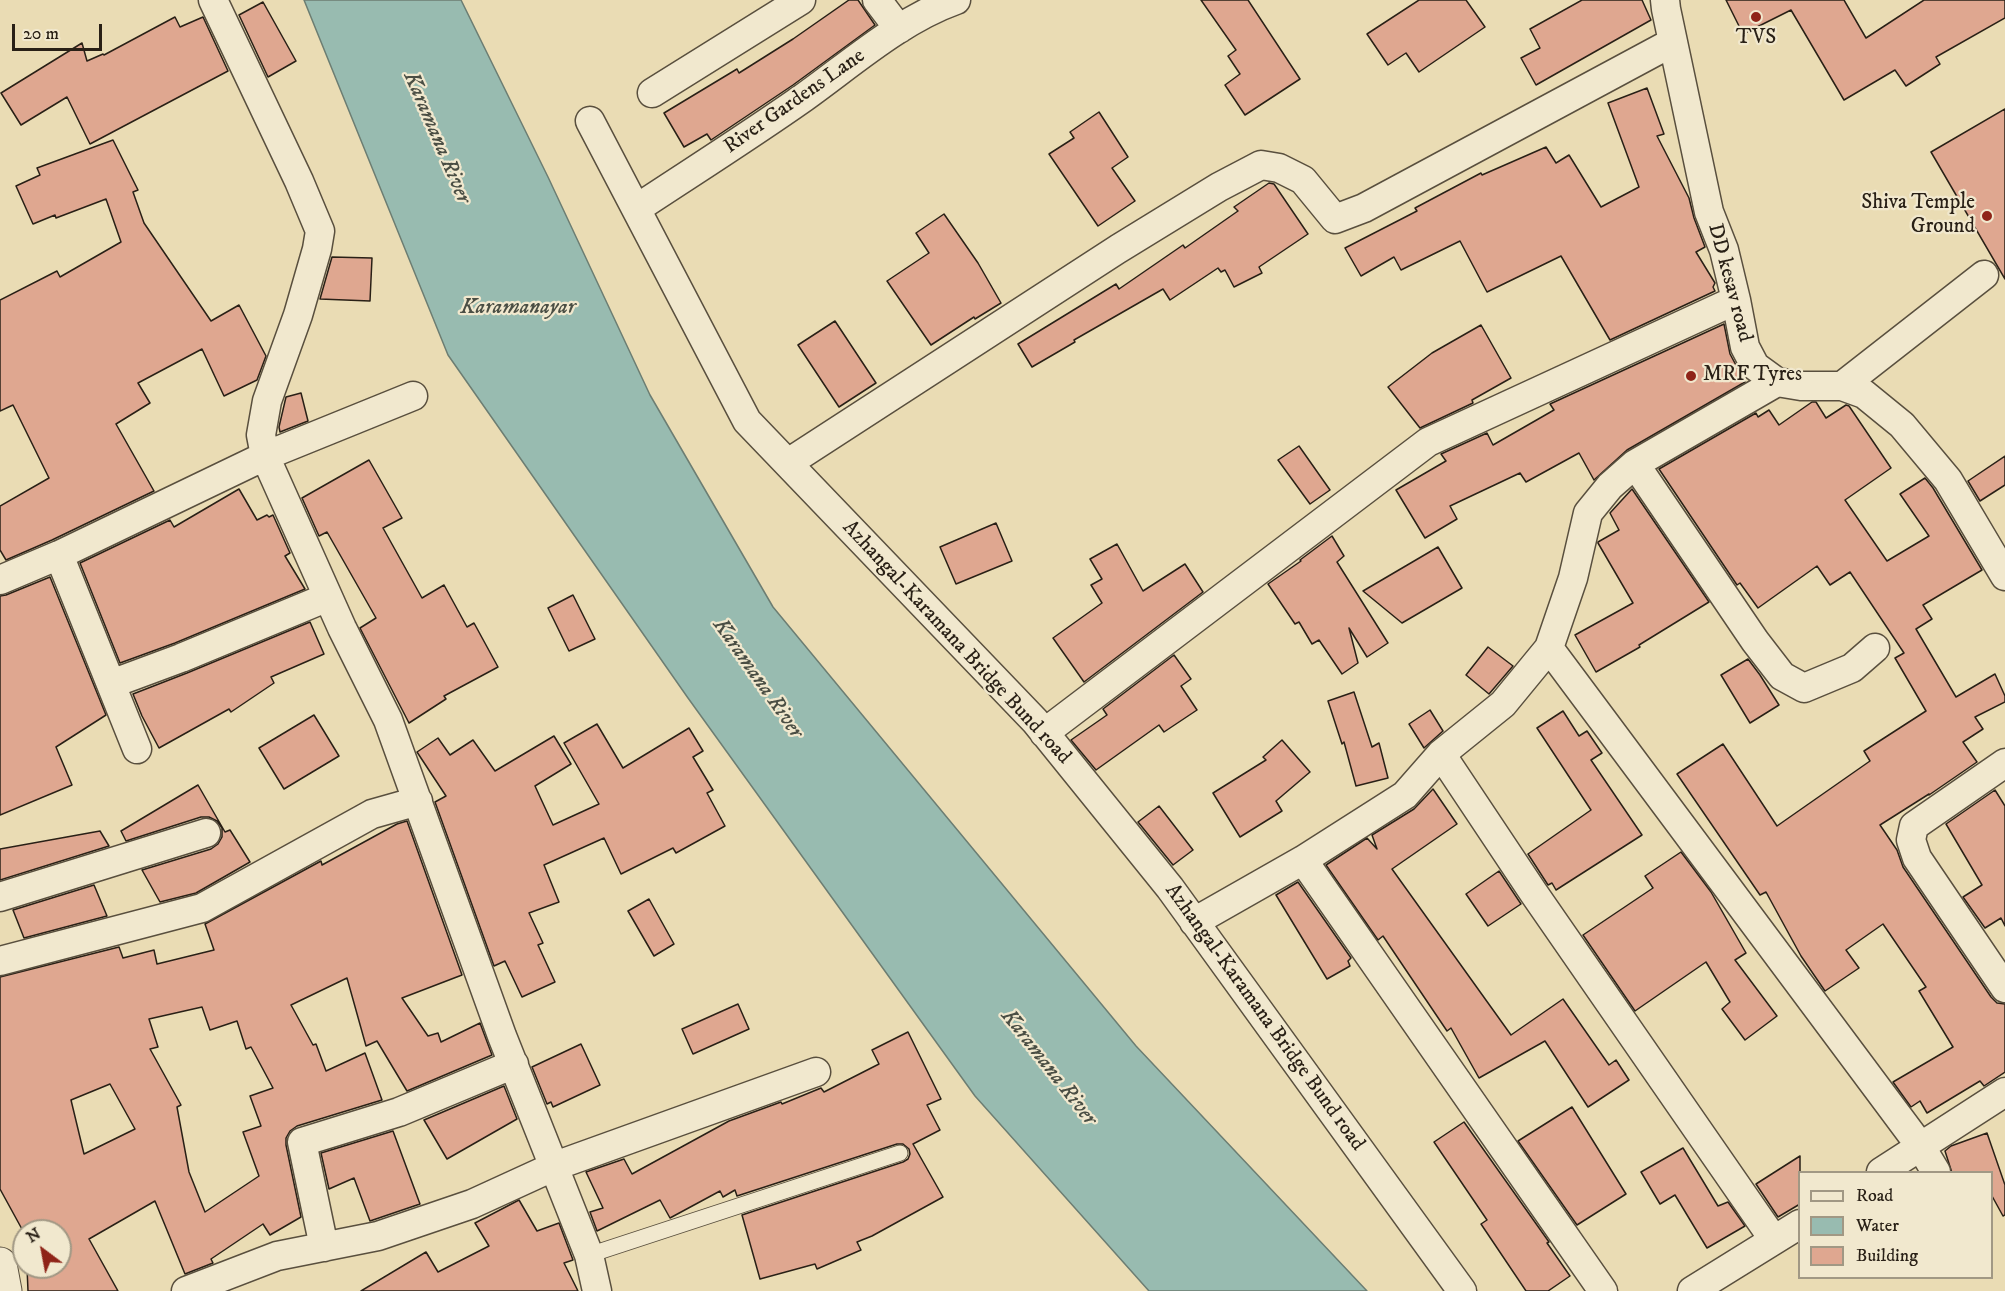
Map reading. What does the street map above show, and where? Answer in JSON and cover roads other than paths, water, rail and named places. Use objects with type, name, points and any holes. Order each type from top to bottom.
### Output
[{"type":"street","points":[[213,0],[320,231],[298,315],[267,401],[261,435],[265,456],[328,597],[388,720],[514,1064],[589,1255],[597,1291]]},
{"type":"street","points":[[652,93],[801,0]]},
{"type":"street","points":[[877,0],[899,29]]},
{"type":"street","name":"River Gardens Lane","points":[[636,209],[764,125],[899,29],[940,6],[956,0]]},
{"type":"street","name":"DD kesav road","points":[[1665,0],[1709,212],[1724,250],[1744,347],[1755,366],[1777,382]]},
{"type":"street","points":[[788,464],[1118,249],[1219,187],[1261,165],[1279,168],[1303,180],[1335,219],[1374,203],[1673,42]]},
{"type":"street","name":"Azhangal-Karamana Bridge Bund road","points":[[590,121],[747,421],[1044,733],[1170,888],[1462,1291]]},
{"type":"street","points":[[1842,386],[1984,275]]},
{"type":"street","points":[[1044,733],[1428,442],[1736,300]]},
{"type":"street","points":[[1194,922],[1304,861],[1405,795],[1441,754],[1503,704],[1549,648],[1573,578],[1588,513],[1610,486],[1635,464],[1777,382],[1801,386],[1842,386],[1864,394],[1902,425],[1948,480],[2005,576]]},
{"type":"street","points":[[0,580],[59,555],[265,456],[413,396]]},
{"type":"street","points":[[1635,464],[1755,641],[1782,676],[1804,688],[1852,668],[1875,648]]},
{"type":"street","points":[[59,555],[137,749]]},
{"type":"street","points":[[111,684],[181,658],[328,597]]},
{"type":"street","points":[[1549,648],[1921,1147],[1935,1171]]},
{"type":"street","points":[[1441,754],[1533,892],[1774,1240]]},
{"type":"street","points":[[2005,763],[1914,826],[1911,840],[1917,858],[2005,987]]},
{"type":"street","points":[[0,961],[202,908],[372,814],[418,801]]},
{"type":"street","points":[[0,897],[206,833]]},
{"type":"street","points":[[1304,861],[1603,1291]]},
{"type":"street","points":[[324,1247],[302,1142],[399,1112],[514,1064]]},
{"type":"street","points":[[186,1291],[277,1256],[378,1236],[410,1226],[471,1204],[555,1166],[816,1072]]},
{"type":"street","points":[[1884,1171],[2005,1092]]},
{"type":"street","points":[[1692,1291],[1798,1225]]},
{"type":"street","points":[[0,1264],[5,1291]]},
{"type":"lane","points":[[589,1255],[900,1153]]},
{"type":"water","name":"Karamanayar","points":[[304,0],[461,0],[548,177],[650,395],[773,607],[1136,1046],[1367,1291],[1149,1291],[975,1096],[688,698],[448,355]]},
{"type":"place","name":"TVS","points":[[1756,17]]},
{"type":"place","name":"Shiva Temple Ground","points":[[1987,216]]},
{"type":"place","name":"MRF Tyres","points":[[1691,376]]},
{"type":"water label","name":"Karamana River","points":[[436,138]]},
{"type":"water label","name":"Karamana River","points":[[757,679]]},
{"type":"water label","name":"Karamana River","points":[[1048,1068]]}]
